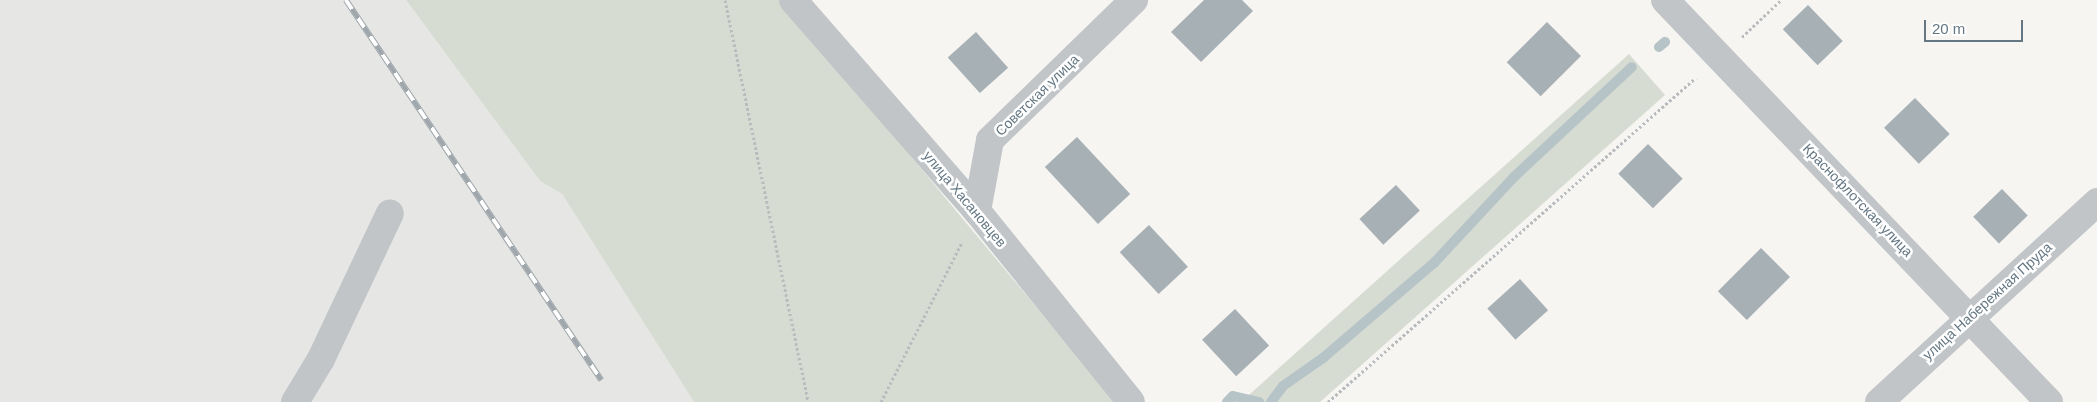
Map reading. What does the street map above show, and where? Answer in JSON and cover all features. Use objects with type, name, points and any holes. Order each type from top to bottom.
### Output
[{"type":"street","name":"улица Хасановцев","points":[[793,0],[977,211],[1131,402]]},
{"type":"street","name":"Советская улица","points":[[977,211],[990,140],[1134,0]]},
{"type":"street","name":"Краснофлотская улица","points":[[1665,0],[2049,402]]},
{"type":"street","name":"улица Набережная Пруда","points":[[1879,402],[1969,317],[2097,202]]},
{"type":"street","points":[[295,402],[322,359],[390,213]]},
{"type":"path","points":[[725,0],[808,402]]},
{"type":"path","points":[[1328,402],[1720,57],[1781,0]]},
{"type":"path","points":[[881,402],[977,211]]},
{"type":"shaded area","points":[[0,0],[406,0],[540,181],[562,194],[694,402],[0,402]]},
{"type":"shaded area","points":[[406,0],[781,0],[1115,402],[694,402],[562,194],[540,181]]},
{"type":"shaded area","points":[[1629,54],[1665,95],[1320,402],[1241,402]]},
{"type":"building","points":[[1204,0],[1242,0],[1253,11],[1201,62],[1171,32]]},
{"type":"building","points":[[1808,5],[1843,41],[1818,65],[1783,29]]},
{"type":"building","points":[[1547,22],[1581,56],[1541,96],[1507,62]]},
{"type":"building","points":[[976,32],[1008,68],[980,93],[948,57]]},
{"type":"building","points":[[1915,98],[1950,134],[1919,164],[1884,128]]},
{"type":"building","points":[[1077,137],[1130,194],[1098,224],[1045,167]]},
{"type":"building","points":[[1648,144],[1683,179],[1653,208],[1618,174]]},
{"type":"building","points":[[1396,185],[1420,211],[1383,245],[1359,219]]},
{"type":"building","points":[[2002,189],[2028,216],[1999,243],[1973,217]]},
{"type":"building","points":[[1149,225],[1188,267],[1159,294],[1120,252]]},
{"type":"building","points":[[1761,248],[1790,277],[1747,320],[1718,291]]},
{"type":"building","points":[[1520,279],[1548,310],[1515,340],[1487,308]]},
{"type":"building","points":[[1235,309],[1269,346],[1236,376],[1202,340]]},
{"type":"waterway","points":[[1659,47],[1665,42]]},
{"type":"waterway","points":[[1271,402],[1283,386],[1323,358],[1434,263],[1514,177],[1632,67]]},
{"type":"waterway","points":[[1227,402],[1233,396],[1259,402]]},
{"type":"railway","points":[[346,0],[601,380]]}]
